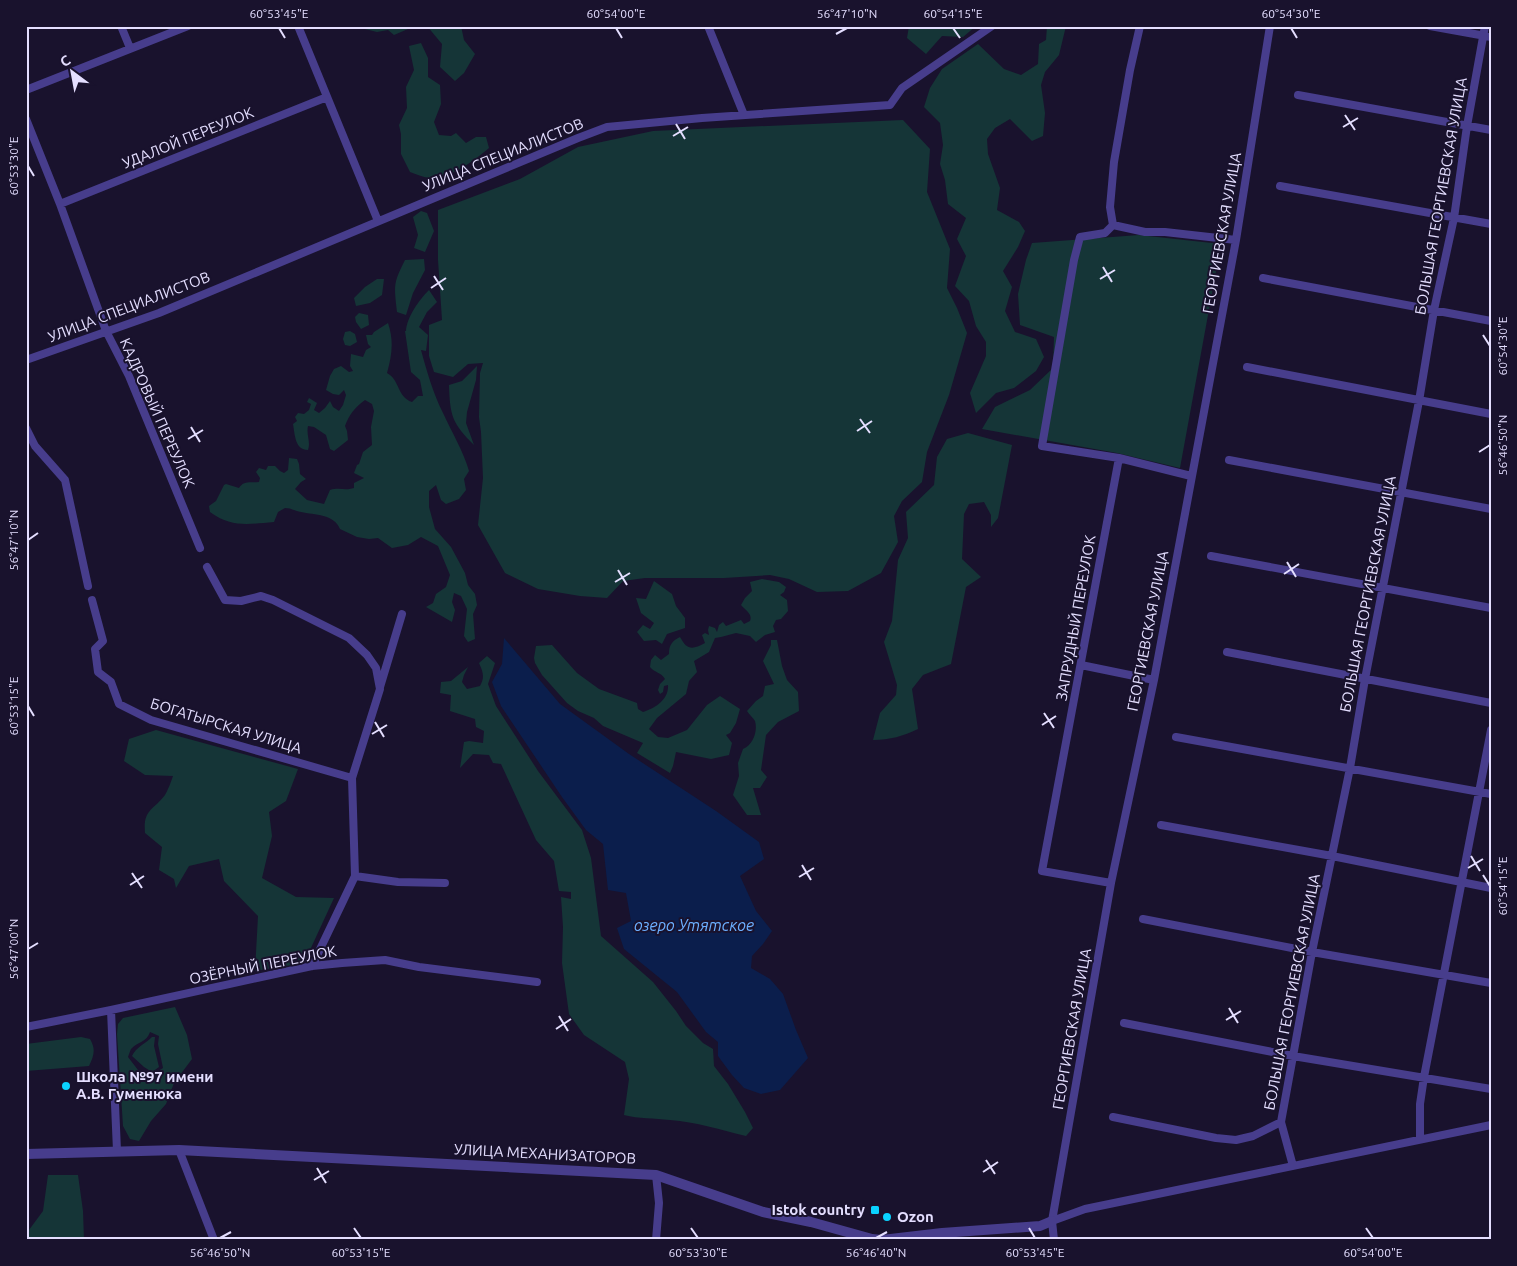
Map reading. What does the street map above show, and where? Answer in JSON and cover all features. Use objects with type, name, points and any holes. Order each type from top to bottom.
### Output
[{"type":"street","points":[[121,26],[130,48]]},
{"type":"street","points":[[26,90],[188,26]]},
{"type":"street","points":[[298,26],[378,221]]},
{"type":"street","points":[[708,26],[744,115]]},
{"type":"street","name":"УЛИЦА СПЕЦИАЛИСТОВ","points":[[26,360],[158,313],[607,127],[890,105],[902,88],[992,26]]},
{"type":"street","points":[[1140,26],[1130,70],[1114,162],[1110,207],[1113,225],[1106,234],[1080,237],[1042,446],[1119,458],[1191,476]]},
{"type":"street","name":"ГЕОРГИЕВСКАЯ УЛИЦА","points":[[1054,1240],[1052,1221],[1111,883],[1154,680],[1236,240],[1270,26]]},
{"type":"street","points":[[1430,26],[1487,36]]},
{"type":"street","name":"БОЛЬШАЯ ГЕОРГИЕВСКАЯ УЛИЦА","points":[[1293,1166],[1282,1122],[1293,1056],[1312,952],[1350,768],[1365,678],[1419,401],[1434,310],[1454,218],[1467,126],[1487,36],[1485,26]]},
{"type":"street","points":[[1298,95],[1491,130]]},
{"type":"street","name":"УДАЛОЙ ПЕРЕУЛОК","points":[[60,204],[327,97]]},
{"type":"street","name":"КАДРОВЫЙ ПЕРЕУЛОК","points":[[26,119],[60,204],[106,331],[128,376],[200,548]]},
{"type":"street","points":[[1280,186],[1491,224]]},
{"type":"street","points":[[1113,225],[1145,232],[1165,232],[1236,240]]},
{"type":"street","points":[[1263,278],[1491,322]]},
{"type":"street","points":[[1247,367],[1491,414]]},
{"type":"street","points":[[26,428],[35,446],[65,480],[88,586]]},
{"type":"street","name":"ЗАПРУДНЫЙ ПЕРЕУЛОК","points":[[1111,883],[1042,871],[1119,458]]},
{"type":"street","points":[[1229,460],[1491,509]]},
{"type":"street","points":[[1211,556],[1491,608]]},
{"type":"street","points":[[207,567],[225,600],[241,600],[261,596],[273,600],[349,638],[368,655],[376,668],[380,689]]},
{"type":"street","name":"БОГАТЫРСКАЯ УЛИЦА","points":[[92,600],[103,641],[95,649],[98,672],[110,682],[120,704],[151,720],[352,778]]},
{"type":"street","points":[[312,966],[355,876],[352,778],[402,614]]},
{"type":"street","points":[[1227,652],[1491,703]]},
{"type":"street","points":[[1081,665],[1154,680]]},
{"type":"street","points":[[1420,1139],[1420,1104],[1424,1077],[1491,730]]},
{"type":"street","points":[[1176,737],[1491,794]]},
{"type":"street","points":[[1161,825],[1332,856],[1491,888]]},
{"type":"street","points":[[355,876],[398,882],[445,883]]},
{"type":"street","points":[[1143,918],[1312,952],[1491,983]]},
{"type":"street","name":"ОЗЁРНЫЙ ПЕРЕУЛОК","points":[[26,1027],[312,966],[342,962],[386,960],[419,967],[537,982]]},
{"type":"street","points":[[111,1010],[117,1151]]},
{"type":"street","points":[[1124,1024],[1293,1056],[1491,1089]]},
{"type":"street","points":[[1113,1117],[1216,1138],[1236,1140],[1254,1136],[1282,1122]]},
{"type":"street","points":[[1052,1221],[1085,1210],[1491,1125]]},
{"type":"street","points":[[179,1150],[214,1240]]},
{"type":"street","name":"УЛИЦА МЕХАНИЗАТОРОВ","points":[[26,1154],[179,1150],[656,1175],[763,1212],[882,1240],[942,1233],[1040,1226],[1052,1221]]},
{"type":"street","points":[[656,1175],[659,1203],[656,1240]]},
{"type":"green space","points":[[365,26],[406,26],[408,29],[394,35],[388,30],[377,32],[365,29]]},
{"type":"green space","points":[[427,26],[461,26],[464,40],[475,54],[464,73],[455,81],[440,67],[442,44]]},
{"type":"green space","points":[[909,26],[976,26],[963,37],[942,36],[926,54],[907,38]]},
{"type":"green space","points":[[1047,26],[1066,26],[1059,55],[1045,72],[1041,85],[1045,113],[1043,136],[1032,141],[1010,119],[995,128],[987,139],[988,154],[1000,188],[997,210],[1019,222],[1025,231],[1018,247],[1003,271],[1012,287],[1005,311],[1015,332],[1036,339],[1044,357],[1036,371],[1014,388],[996,393],[976,413],[970,393],[986,356],[986,342],[976,326],[969,301],[955,286],[966,256],[957,239],[966,218],[948,204],[945,180],[940,164],[943,145],[940,123],[924,107],[930,88],[942,69],[978,44],[1004,69],[1021,75],[1038,64],[1039,44],[1046,40]]},
{"type":"green space","points":[[421,43],[428,58],[428,77],[440,85],[441,104],[434,122],[439,135],[451,136],[456,133],[466,143],[476,137],[486,137],[489,148],[453,173],[437,178],[427,178],[410,172],[401,154],[399,125],[407,108],[406,87],[414,70],[409,46]]},
{"type":"green space","points":[[903,120],[930,149],[927,192],[950,249],[947,288],[967,333],[949,395],[927,452],[922,482],[902,501],[894,516],[898,542],[881,573],[848,591],[817,592],[789,579],[770,575],[724,578],[645,578],[623,581],[607,598],[580,596],[538,589],[505,573],[478,525],[483,478],[479,417],[480,373],[483,363],[468,364],[453,377],[434,372],[429,356],[429,325],[442,320],[438,260],[438,210],[520,179],[578,147],[653,131]]},
{"type":"green space","points":[[421,211],[427,213],[434,231],[425,252],[414,248],[418,235],[413,217]]},
{"type":"green space","points":[[1139,235],[1221,244],[1180,468],[1117,453],[982,429],[995,407],[1030,390],[1053,368],[1054,337],[1020,325],[1018,294],[1032,243]]},
{"type":"green space","points":[[424,259],[425,270],[413,293],[406,315],[397,312],[395,285],[405,260]]},
{"type":"green space","points":[[377,279],[384,279],[382,295],[370,303],[356,306],[354,298]]},
{"type":"green space","points":[[429,290],[437,302],[427,312],[419,327],[428,335],[426,351],[421,350],[436,398],[461,449],[469,471],[464,479],[466,490],[459,499],[446,504],[441,500],[436,485],[429,491],[429,507],[435,529],[451,547],[465,573],[468,585],[475,594],[477,605],[473,614],[475,639],[468,642],[464,636],[467,609],[461,596],[454,593],[452,602],[455,610],[452,622],[426,607],[433,603],[436,594],[446,587],[450,575],[438,546],[421,537],[408,545],[392,548],[378,538],[357,537],[340,529],[333,520],[324,516],[285,508],[278,512],[274,522],[241,524],[218,517],[210,512],[209,506],[216,501],[226,484],[239,488],[245,483],[259,482],[260,478],[256,472],[259,468],[266,470],[268,466],[275,466],[284,473],[288,470],[289,458],[297,459],[300,474],[306,479],[295,489],[307,500],[324,504],[330,490],[354,488],[354,483],[364,478],[354,473],[357,465],[363,452],[372,445],[371,427],[374,411],[372,404],[365,400],[358,405],[348,418],[345,426],[348,440],[334,451],[330,449],[326,435],[314,427],[308,426],[308,450],[300,447],[294,433],[293,424],[297,421],[295,417],[298,413],[304,414],[309,410],[311,404],[307,402],[309,398],[317,403],[314,410],[319,413],[330,401],[333,407],[339,411],[346,395],[344,390],[339,395],[326,390],[330,376],[334,369],[341,366],[349,372],[353,371],[350,366],[351,354],[363,357],[366,350],[371,347],[368,344],[366,335],[372,335],[388,323],[392,348],[387,373],[407,400],[412,402],[418,396],[423,396],[420,380],[411,372],[405,331],[414,309]]},
{"type":"green space","points":[[359,313],[368,315],[369,325],[361,329],[355,317]]},
{"type":"green space","points":[[350,331],[355,334],[357,342],[350,346],[345,345],[343,339],[345,332]]},
{"type":"green space","points":[[477,366],[476,380],[467,412],[466,423],[474,445],[461,431],[454,418],[450,404],[449,385],[462,381]]},
{"type":"green space","points":[[968,433],[1012,445],[998,518],[991,527],[991,515],[984,502],[969,504],[964,514],[962,559],[981,577],[966,587],[951,664],[923,675],[912,689],[918,729],[896,737],[873,740],[880,713],[896,695],[897,685],[884,642],[892,621],[898,560],[908,538],[906,512],[934,485],[937,457],[947,439]]},
{"type":"green space","points":[[762,579],[779,582],[786,587],[780,595],[787,600],[788,611],[781,619],[776,620],[773,626],[775,632],[765,635],[756,642],[750,636],[736,633],[715,638],[709,652],[694,661],[697,672],[689,681],[686,694],[657,718],[649,729],[658,737],[668,738],[687,730],[707,705],[720,696],[740,709],[736,723],[730,733],[726,735],[732,743],[729,755],[711,759],[676,752],[670,773],[637,753],[643,743],[603,726],[594,718],[578,711],[567,703],[542,675],[535,663],[536,646],[552,645],[577,673],[599,689],[637,703],[638,709],[643,712],[661,702],[668,690],[668,685],[664,686],[663,692],[660,694],[658,690],[660,684],[665,679],[650,667],[651,660],[655,655],[661,660],[669,654],[670,646],[680,637],[690,648],[705,643],[702,635],[705,633],[709,635],[709,626],[715,628],[717,632],[719,625],[723,622],[726,626],[741,620],[744,624],[750,621],[750,614],[741,605],[752,591],[750,582]]},
{"type":"green space","points":[[654,581],[672,594],[676,606],[685,618],[685,628],[667,634],[662,644],[656,640],[644,641],[637,632],[643,625],[650,629],[654,623],[641,613],[636,598],[646,599]]},
{"type":"green space","points":[[771,640],[777,640],[787,680],[798,692],[799,711],[778,722],[766,735],[761,770],[767,777],[760,788],[753,788],[761,815],[747,815],[733,795],[739,776],[738,763],[743,749],[750,744],[755,733],[755,721],[747,711],[763,696],[765,686],[774,684],[763,661],[771,645]]},
{"type":"green space","points":[[487,656],[495,663],[488,684],[496,706],[538,771],[582,830],[591,858],[601,936],[653,982],[686,1026],[703,1043],[713,1049],[714,1066],[728,1084],[753,1128],[746,1136],[689,1122],[624,1115],[629,1079],[625,1062],[584,1035],[569,1014],[562,963],[563,927],[561,897],[571,899],[571,892],[559,891],[554,861],[536,840],[501,764],[493,763],[489,755],[473,754],[460,768],[464,742],[483,743],[484,731],[476,727],[475,719],[450,711],[451,695],[440,693],[441,682],[451,681],[468,667],[462,682],[467,689],[480,686],[483,674],[479,663]]},
{"type":"green space","points":[[156,730],[298,769],[286,801],[269,812],[272,836],[262,878],[296,897],[334,898],[304,963],[255,971],[258,916],[224,881],[219,859],[189,866],[176,888],[174,879],[159,870],[162,847],[145,833],[145,825],[147,815],[165,795],[173,776],[145,775],[124,761],[129,739]]},
{"type":"green space","points":[[175,1007],[187,1035],[192,1059],[174,1083],[166,1104],[151,1121],[139,1141],[130,1139],[123,1126],[117,1034],[118,1024],[123,1018]],"holes":[[[150,1032],[159,1036],[158,1044],[163,1068],[150,1076],[138,1070],[128,1057],[131,1049],[147,1038]]]},
{"type":"green space","points":[[81,1037],[90,1039],[94,1049],[89,1066],[26,1071],[26,1044]]},
{"type":"green space","points":[[152,1037],[155,1037],[154,1046],[159,1067],[152,1072],[132,1056],[138,1048]]},
{"type":"green space","points":[[48,1175],[78,1175],[83,1211],[84,1240],[26,1240],[26,1234],[43,1211]]},
{"type":"water","name":"озеро Утятское","points":[[504,638],[560,704],[629,754],[716,811],[759,842],[764,859],[740,876],[756,911],[772,931],[752,956],[751,968],[770,979],[783,994],[808,1058],[780,1090],[761,1094],[744,1088],[718,1056],[718,1042],[706,1032],[677,992],[624,949],[617,928],[631,921],[626,893],[608,890],[603,844],[586,830],[501,706],[492,682],[502,664]]},
{"type":"place","name":"Школа №97 имени А.В. Гуменюка","points":[[66,1086]]},
{"type":"place","name":"Istok country","points":[[875,1210]]},
{"type":"place","name":"Ozon","points":[[887,1217]]}]
